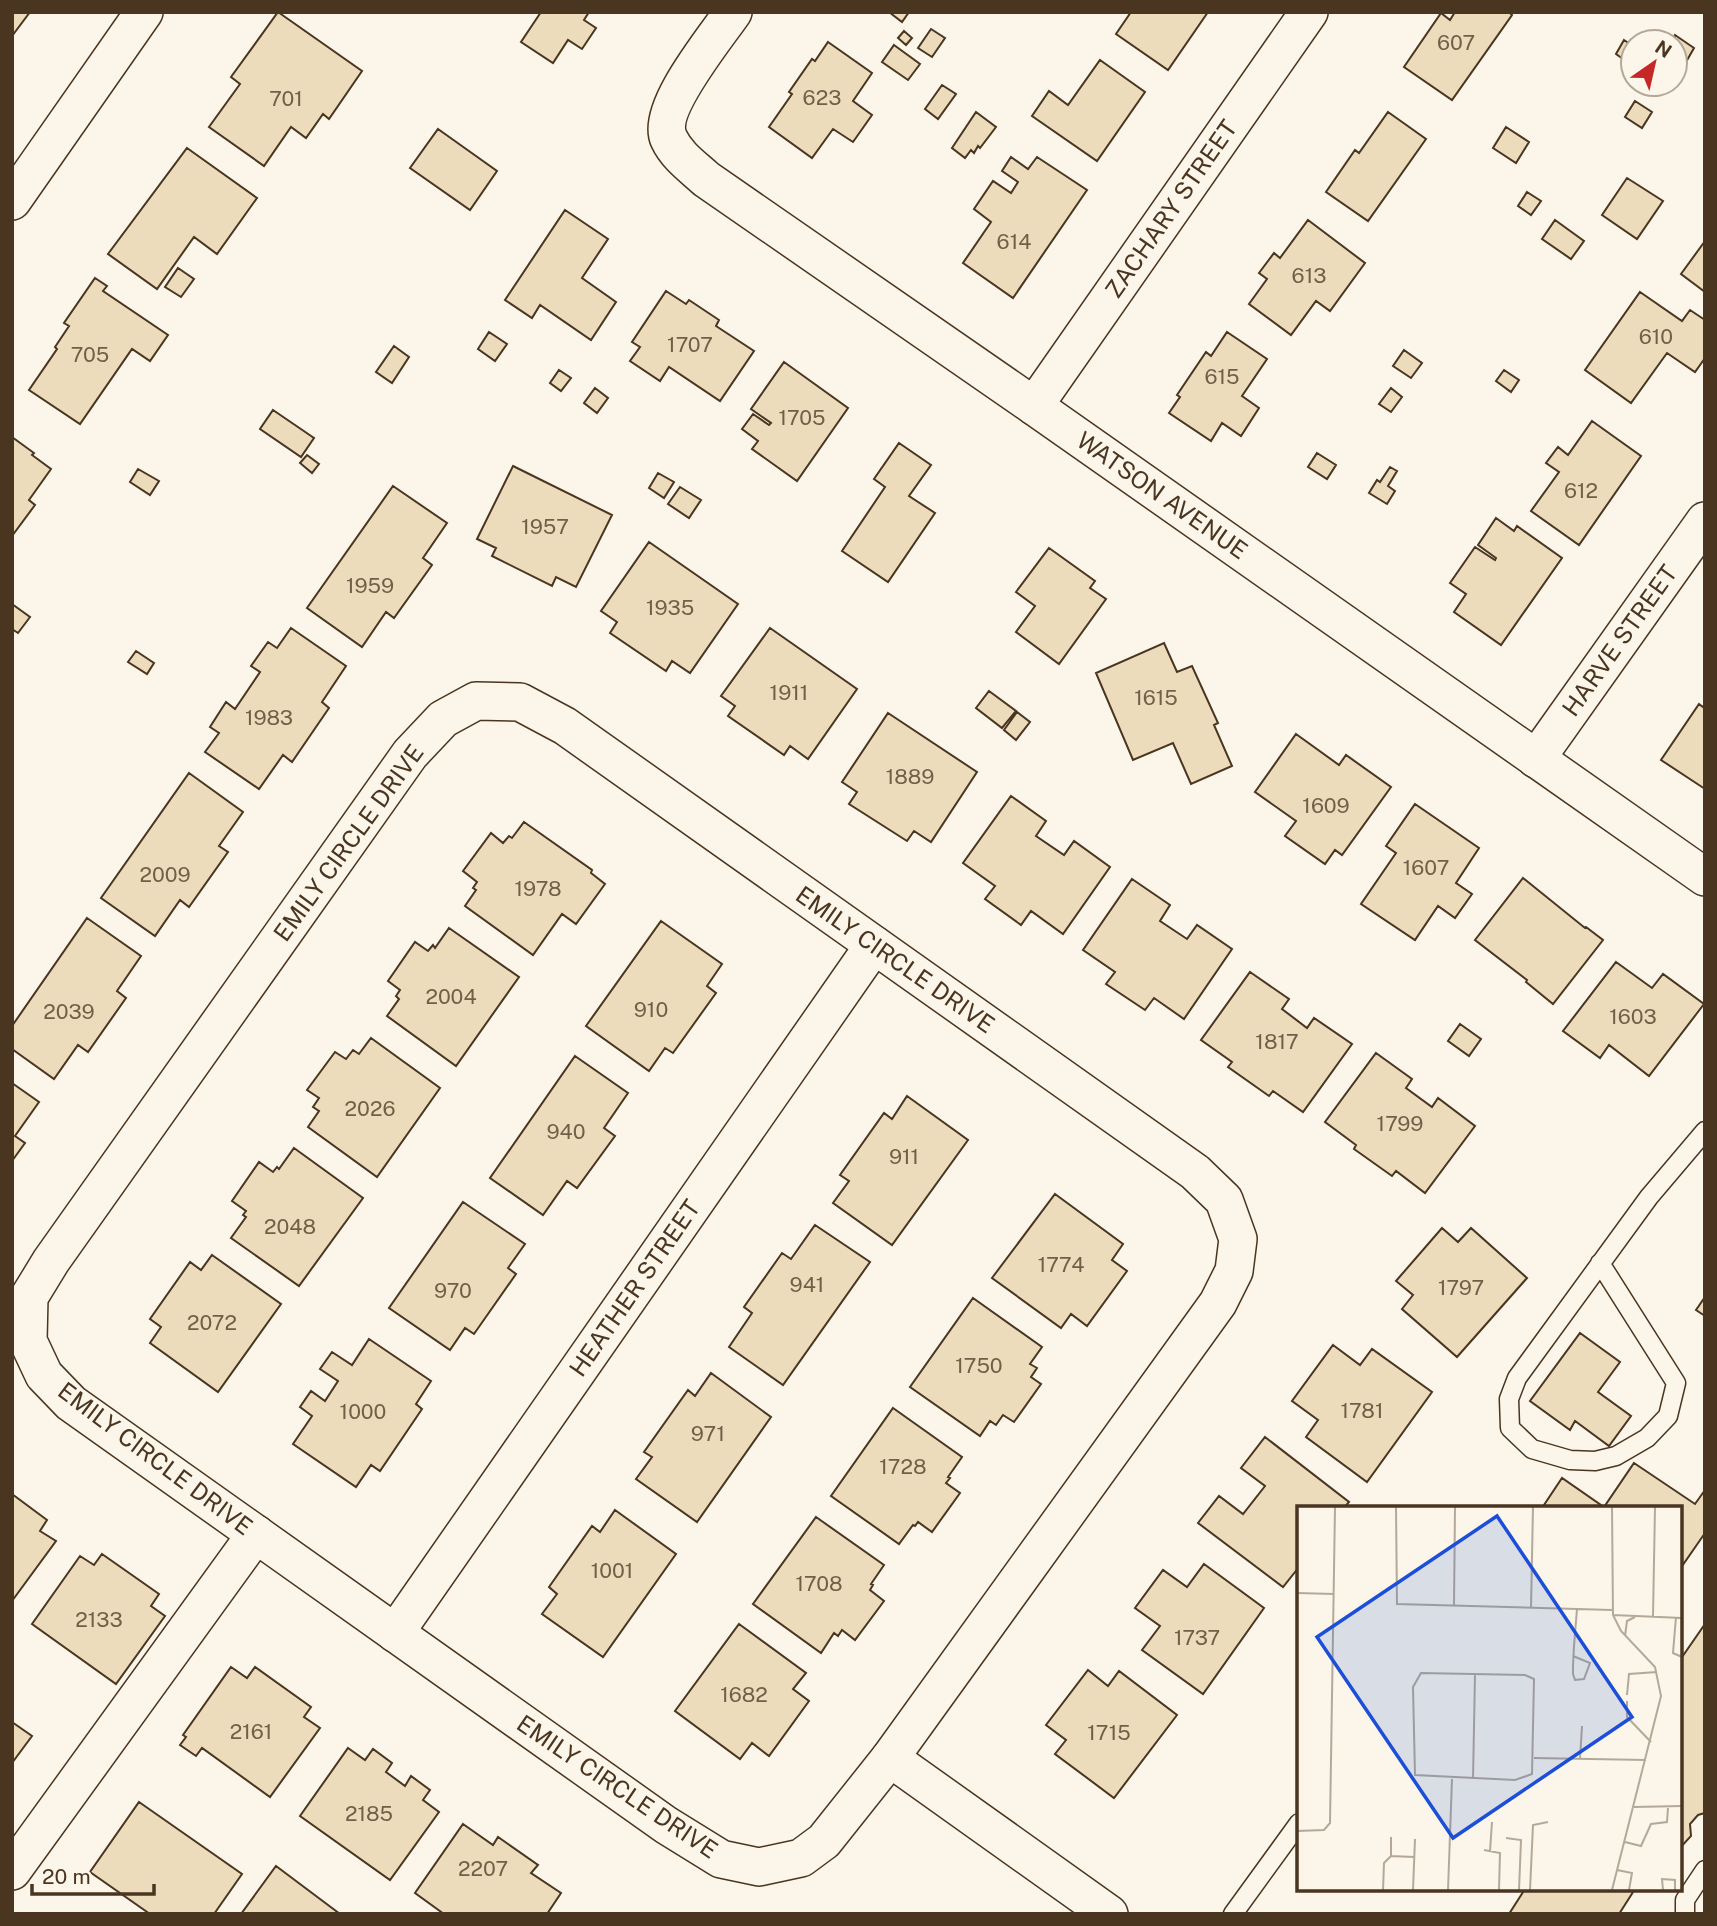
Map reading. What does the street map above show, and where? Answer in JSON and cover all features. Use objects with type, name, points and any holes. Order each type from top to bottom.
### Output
[{"type":"street","points":[[12,201],[144,12]]},
{"type":"street","name":"WATSON AVENUE","points":[[733,12],[680,89],[670,111],[668,137],[681,156],[706,179],[1705,877]]},
{"type":"street","name":"ZACHARY STREET","points":[[1034,406],[1309,12]]},
{"type":"street","name":"HARVE STREET","points":[[1536,759],[1705,521]]},
{"type":"street","name":"EMILY CIRCLE DRIVE","points":[[476,701],[520,702],[565,726],[1195,1172],[1223,1200],[1238,1239],[1234,1271],[1217,1303],[890,1758],[824,1841],[801,1858],[759,1867],[721,1859],[666,1825],[256,1534],[71,1403],[44,1375],[28,1341],[29,1297],[51,1261],[410,754],[443,719],[476,701]]},
{"type":"street","name":"HEATHER STREET","points":[[395,1633],[874,945]]},
{"type":"street","points":[[12,1871],[256,1534]]},
{"type":"street","points":[[890,1758],[1109,1914]]},
{"type":"lane","points":[[1600,1263],[1676,1383],[1668,1416],[1647,1438],[1616,1456],[1595,1461],[1570,1460],[1532,1449],[1510,1428],[1509,1399],[1517,1378],[1600,1263],[1649,1197],[1705,1131]]},
{"type":"lane","points":[[1233,1914],[1297,1826]]},
{"type":"lane","points":[[1685,1914],[1685,1900],[1705,1870]]},
{"type":"building","points":[[12,12],[30,12],[12,36]]},
{"type":"building","points":[[278,12],[362,71],[329,119],[323,114],[306,138],[291,127],[264,166],[209,127],[240,84],[231,77]]},
{"type":"building","points":[[541,12],[589,12],[584,20],[596,28],[582,49],[568,40],[553,63],[521,42]]},
{"type":"building","points":[[889,12],[909,12],[902,22]]},
{"type":"building","points":[[1131,12],[1208,12],[1168,70],[1116,34]]},
{"type":"building","points":[[1455,12],[1509,12],[1512,15],[1452,100],[1404,67],[1441,13],[1450,20]]},
{"type":"building","points":[[931,29],[945,38],[932,57],[918,48]]},
{"type":"building","points":[[904,31],[912,38],[906,45],[898,38]]},
{"type":"building","points":[[828,42],[872,73],[853,101],[872,115],[853,142],[833,129],[812,158],[769,127],[792,94],[789,92],[812,59],[815,61]]},
{"type":"building","points":[[894,45],[920,64],[908,80],[882,62]]},
{"type":"building","points":[[1100,60],[1145,92],[1097,161],[1032,116],[1049,91],[1068,105]]},
{"type":"building","points":[[942,85],[956,94],[938,119],[925,109]]},
{"type":"building","points":[[1635,101],[1652,112],[1642,128],[1625,117]]},
{"type":"building","points":[[976,112],[996,127],[980,148],[978,146],[974,153],[971,150],[965,158],[952,148]]},
{"type":"building","points":[[1388,112],[1426,139],[1368,221],[1326,192],[1355,150],[1359,153]]},
{"type":"building","points":[[1506,127],[1529,142],[1516,163],[1493,148]]},
{"type":"building","points":[[438,129],[497,171],[470,210],[410,168]]},
{"type":"building","points":[[187,148],[257,198],[217,254],[194,237],[157,289],[108,254]]},
{"type":"building","points":[[1011,157],[1028,169],[1037,157],[1087,190],[1013,298],[963,263],[991,222],[974,209],[993,181],[1011,193],[1018,182],[1002,171]]},
{"type":"building","points":[[1627,178],[1663,201],[1637,239],[1602,215]]},
{"type":"building","points":[[1527,192],[1541,201],[1531,215],[1518,206]]},
{"type":"building","points":[[565,210],[608,239],[582,278],[616,302],[591,340],[540,305],[532,318],[505,300]]},
{"type":"building","points":[[1308,220],[1365,263],[1330,311],[1316,301],[1291,335],[1249,304],[1267,279],[1259,273],[1274,253],[1280,258]]},
{"type":"building","points":[[1555,220],[1584,241],[1571,259],[1542,239]]},
{"type":"building","points":[[1705,241],[1705,292],[1681,274]]},
{"type":"building","points":[[178,268],[194,279],[181,297],[165,287]]},
{"type":"building","points":[[95,278],[107,286],[103,291],[168,335],[150,361],[132,349],[80,424],[29,390],[57,349],[55,347],[69,326],[64,323]]},
{"type":"building","points":[[666,291],[686,304],[689,300],[719,320],[716,326],[754,351],[720,401],[669,367],[660,381],[630,361],[640,347],[632,342]]},
{"type":"building","points":[[1640,292],[1682,321],[1690,310],[1705,320],[1705,358],[1695,372],[1667,353],[1631,403],[1585,370]]},
{"type":"building","points":[[489,332],[507,344],[495,361],[478,349]]},
{"type":"building","points":[[1227,332],[1267,359],[1242,396],[1259,408],[1241,436],[1222,423],[1211,441],[1169,413],[1180,397],[1177,395],[1206,352],[1211,356]]},
{"type":"building","points":[[394,346],[409,357],[392,383],[376,372]]},
{"type":"building","points":[[1404,350],[1422,363],[1411,378],[1393,366]]},
{"type":"building","points":[[784,362],[848,408],[797,481],[752,449],[758,441],[742,429],[753,414],[769,425],[771,423],[751,409]]},
{"type":"building","points":[[559,370],[571,378],[561,391],[550,383]]},
{"type":"building","points":[[1504,370],[1519,380],[1511,392],[1496,381]]},
{"type":"building","points":[[595,388],[608,398],[597,413],[584,403]]},
{"type":"building","points":[[1391,388],[1402,397],[1391,412],[1379,404]]},
{"type":"building","points":[[273,410],[314,438],[301,457],[260,429]]},
{"type":"building","points":[[1592,421],[1641,456],[1579,545],[1531,511],[1559,472],[1546,463],[1558,447],[1568,455]]},
{"type":"building","points":[[12,437],[51,469],[29,500],[35,505],[12,536]]},
{"type":"building","points":[[899,443],[931,465],[909,496],[935,513],[888,582],[842,551],[885,487],[874,479]]},
{"type":"building","points":[[1317,453],[1336,465],[1327,479],[1308,467]]},
{"type":"building","points":[[307,455],[319,464],[312,473],[300,463]]},
{"type":"building","points":[[513,466],[612,515],[576,587],[556,577],[552,586],[492,556],[496,548],[477,539]]},
{"type":"building","points":[[1390,467],[1397,471],[1388,486],[1395,491],[1387,504],[1369,493]]},
{"type":"building","points":[[138,469],[159,481],[150,495],[130,482]]},
{"type":"building","points":[[658,473],[674,482],[664,498],[649,488]]},
{"type":"building","points":[[393,486],[447,523],[423,558],[432,565],[394,618],[386,612],[362,647],[307,608]]},
{"type":"building","points":[[680,487],[701,500],[689,518],[668,504]]},
{"type":"building","points":[[1496,518],[1514,531],[1517,526],[1562,558],[1501,645],[1454,612],[1466,594],[1450,583],[1475,547],[1495,560],[1496,558],[1478,545]]},
{"type":"building","points":[[649,542],[738,604],[690,673],[672,661],[666,671],[610,633],[617,622],[601,611]]},
{"type":"building","points":[[1049,548],[1095,581],[1090,588],[1106,599],[1059,664],[1016,632],[1035,606],[1016,592]]},
{"type":"building","points":[[12,604],[30,617],[18,633],[12,629]]},
{"type":"building","points":[[291,628],[346,666],[322,702],[329,708],[292,762],[283,755],[259,789],[205,752],[219,733],[210,727],[226,702],[235,709],[260,672],[251,666],[268,642],[277,648]]},
{"type":"building","points":[[770,628],[857,689],[808,759],[790,746],[784,755],[728,716],[735,706],[721,696]]},
{"type":"building","points":[[1164,643],[1177,672],[1192,666],[1218,723],[1214,725],[1232,766],[1191,784],[1173,743],[1133,760],[1096,673]]},
{"type":"building","points":[[136,651],[154,663],[147,674],[128,662]]},
{"type":"building","points":[[989,691],[1016,711],[1002,728],[976,708]]},
{"type":"building","points":[[1699,704],[1703,707],[1705,704],[1705,789],[1661,760]]},
{"type":"building","points":[[1017,712],[1030,722],[1016,740],[1004,730]]},
{"type":"building","points":[[888,713],[977,772],[931,842],[914,831],[907,841],[849,804],[857,792],[842,782]]},
{"type":"building","points":[[1296,734],[1339,765],[1346,755],[1391,787],[1342,855],[1335,850],[1325,864],[1285,836],[1296,821],[1255,792]]},
{"type":"building","points":[[189,773],[243,812],[219,846],[228,852],[189,907],[180,900],[155,936],[101,898]]},
{"type":"building","points":[[1011,796],[1046,821],[1036,836],[1064,855],[1074,841],[1110,867],[1063,934],[1031,911],[1021,925],[985,899],[995,886],[963,863]]},
{"type":"building","points":[[1415,804],[1479,848],[1456,883],[1472,894],[1455,918],[1438,906],[1415,940],[1361,904],[1396,853],[1386,846]]},
{"type":"building","points":[[524,822],[592,870],[591,873],[605,884],[576,924],[562,914],[533,955],[465,906],[476,890],[473,888],[477,882],[463,871],[491,833],[503,843],[509,836],[512,838]]},
{"type":"building","points":[[1523,878],[1603,940],[1553,1004],[1475,940]]},
{"type":"building","points":[[1132,879],[1170,905],[1160,921],[1187,939],[1197,925],[1232,949],[1184,1019],[1154,998],[1145,1010],[1106,984],[1115,972],[1083,950]]},
{"type":"building","points":[[87,918],[141,956],[117,991],[126,998],[88,1052],[78,1045],[54,1079],[12,1049],[12,1026]]},
{"type":"building","points":[[661,921],[722,964],[707,986],[716,993],[673,1053],[665,1048],[649,1071],[586,1026]]},
{"type":"building","points":[[449,928],[519,977],[456,1066],[387,1016],[399,999],[396,996],[400,990],[388,981],[415,942],[428,951],[433,945],[435,948]]},
{"type":"building","points":[[1616,962],[1652,988],[1663,974],[1704,1004],[1649,1076],[1609,1045],[1600,1058],[1563,1031]]},
{"type":"building","points":[[1250,972],[1289,999],[1282,1009],[1307,1028],[1314,1018],[1352,1044],[1303,1112],[1273,1091],[1269,1096],[1228,1067],[1232,1062],[1201,1040]]},
{"type":"building","points":[[1460,1024],[1481,1039],[1469,1056],[1448,1041]]},
{"type":"building","points":[[371,1038],[440,1088],[377,1177],[308,1127],[319,1111],[313,1107],[319,1098],[307,1090],[335,1052],[346,1059],[353,1050],[359,1054]]},
{"type":"building","points":[[1376,1053],[1412,1079],[1406,1088],[1432,1107],[1438,1098],[1475,1126],[1425,1193],[1396,1171],[1392,1176],[1354,1149],[1356,1145],[1325,1122]]},
{"type":"building","points":[[575,1056],[628,1093],[604,1128],[615,1136],[577,1188],[567,1181],[543,1215],[490,1178]]},
{"type":"building","points":[[12,1083],[39,1102],[15,1136],[25,1143],[12,1161]]},
{"type":"building","points":[[907,1096],[968,1140],[892,1245],[833,1203],[849,1181],[840,1175],[884,1113],[892,1119]]},
{"type":"building","points":[[294,1148],[363,1198],[299,1286],[231,1238],[246,1217],[243,1215],[246,1211],[232,1201],[259,1162],[273,1172],[277,1167],[279,1169]]},
{"type":"building","points":[[1055,1194],[1123,1244],[1112,1260],[1127,1271],[1087,1326],[1071,1314],[1061,1328],[992,1278]]},
{"type":"building","points":[[463,1202],[525,1244],[508,1268],[516,1274],[474,1334],[465,1328],[450,1350],[389,1308]]},
{"type":"building","points":[[815,1225],[870,1262],[783,1385],[729,1347],[752,1313],[744,1307],[782,1253],[791,1259]]},
{"type":"building","points":[[1442,1228],[1458,1242],[1471,1228],[1527,1278],[1457,1357],[1402,1309],[1413,1295],[1396,1281]]},
{"type":"building","points":[[212,1255],[281,1304],[218,1392],[150,1343],[161,1327],[150,1319],[190,1262],[201,1270]]},
{"type":"building","points":[[1705,1297],[1705,1316],[1696,1310]]},
{"type":"building","points":[[973,1298],[1042,1347],[1030,1364],[1037,1368],[1031,1377],[1041,1384],[1014,1422],[1003,1415],[996,1425],[990,1421],[980,1436],[910,1387]]},
{"type":"building","points":[[1580,1333],[1620,1362],[1598,1392],[1631,1416],[1609,1446],[1575,1421],[1570,1430],[1530,1401]]},
{"type":"building","points":[[369,1339],[431,1381],[416,1404],[422,1409],[380,1471],[371,1465],[356,1487],[293,1444],[312,1416],[300,1407],[311,1391],[325,1401],[338,1381],[320,1369],[332,1352],[352,1365]]},
{"type":"building","points":[[1333,1345],[1360,1365],[1372,1349],[1432,1392],[1367,1482],[1306,1437],[1318,1420],[1292,1401]]},
{"type":"building","points":[[711,1373],[771,1417],[697,1522],[636,1479],[652,1457],[644,1452],[688,1390],[695,1396]]},
{"type":"building","points":[[893,1408],[962,1457],[946,1483],[960,1493],[932,1532],[918,1522],[899,1544],[831,1496]]},
{"type":"building","points":[[1265,1437],[1349,1502],[1346,1506],[1297,1506],[1297,1570],[1283,1587],[1198,1523],[1219,1496],[1243,1514],[1265,1486],[1241,1468]]},
{"type":"building","points":[[1634,1463],[1695,1504],[1705,1490],[1705,1533],[1682,1566],[1682,1506],[1605,1506]]},
{"type":"building","points":[[1562,1478],[1603,1506],[1543,1506]]},
{"type":"building","points":[[12,1494],[47,1520],[40,1531],[56,1541],[12,1601]]},
{"type":"building","points":[[615,1510],[676,1554],[603,1657],[542,1614],[557,1594],[549,1587],[592,1526],[600,1532]]},
{"type":"building","points":[[816,1517],[884,1565],[870,1590],[884,1601],[855,1640],[842,1630],[838,1636],[834,1633],[821,1653],[753,1604]]},
{"type":"building","points":[[102,1554],[159,1594],[151,1606],[165,1616],[116,1684],[32,1624],[80,1556],[94,1565]]},
{"type":"building","points":[[1204,1564],[1264,1608],[1203,1694],[1142,1650],[1160,1626],[1135,1608],[1163,1570],[1187,1587]]},
{"type":"building","points":[[739,1624],[806,1673],[793,1689],[809,1701],[769,1756],[752,1743],[740,1759],[675,1711]]},
{"type":"building","points":[[1705,1624],[1705,1813],[1698,1815],[1690,1824],[1691,1836],[1682,1846],[1682,1657]]},
{"type":"building","points":[[231,1667],[247,1678],[255,1667],[311,1707],[304,1717],[320,1728],[270,1797],[202,1748],[196,1756],[180,1745],[186,1737],[183,1735]]},
{"type":"building","points":[[1088,1670],[1108,1686],[1119,1671],[1177,1715],[1114,1798],[1055,1754],[1066,1740],[1046,1725]]},
{"type":"building","points":[[12,1722],[32,1736],[12,1763]]},
{"type":"building","points":[[348,1748],[365,1760],[373,1749],[392,1763],[386,1772],[405,1786],[411,1776],[430,1790],[423,1800],[439,1812],[390,1880],[300,1816]]},
{"type":"building","points":[[139,1802],[242,1874],[214,1914],[150,1914],[90,1872]]},
{"type":"building","points":[[463,1824],[493,1845],[498,1837],[538,1865],[531,1873],[561,1893],[547,1914],[444,1914],[415,1893]]},
{"type":"building","points":[[276,1866],[340,1914],[241,1914]]},
{"type":"building","points":[[1524,1891],[1634,1891],[1619,1914],[1509,1914]]}]
